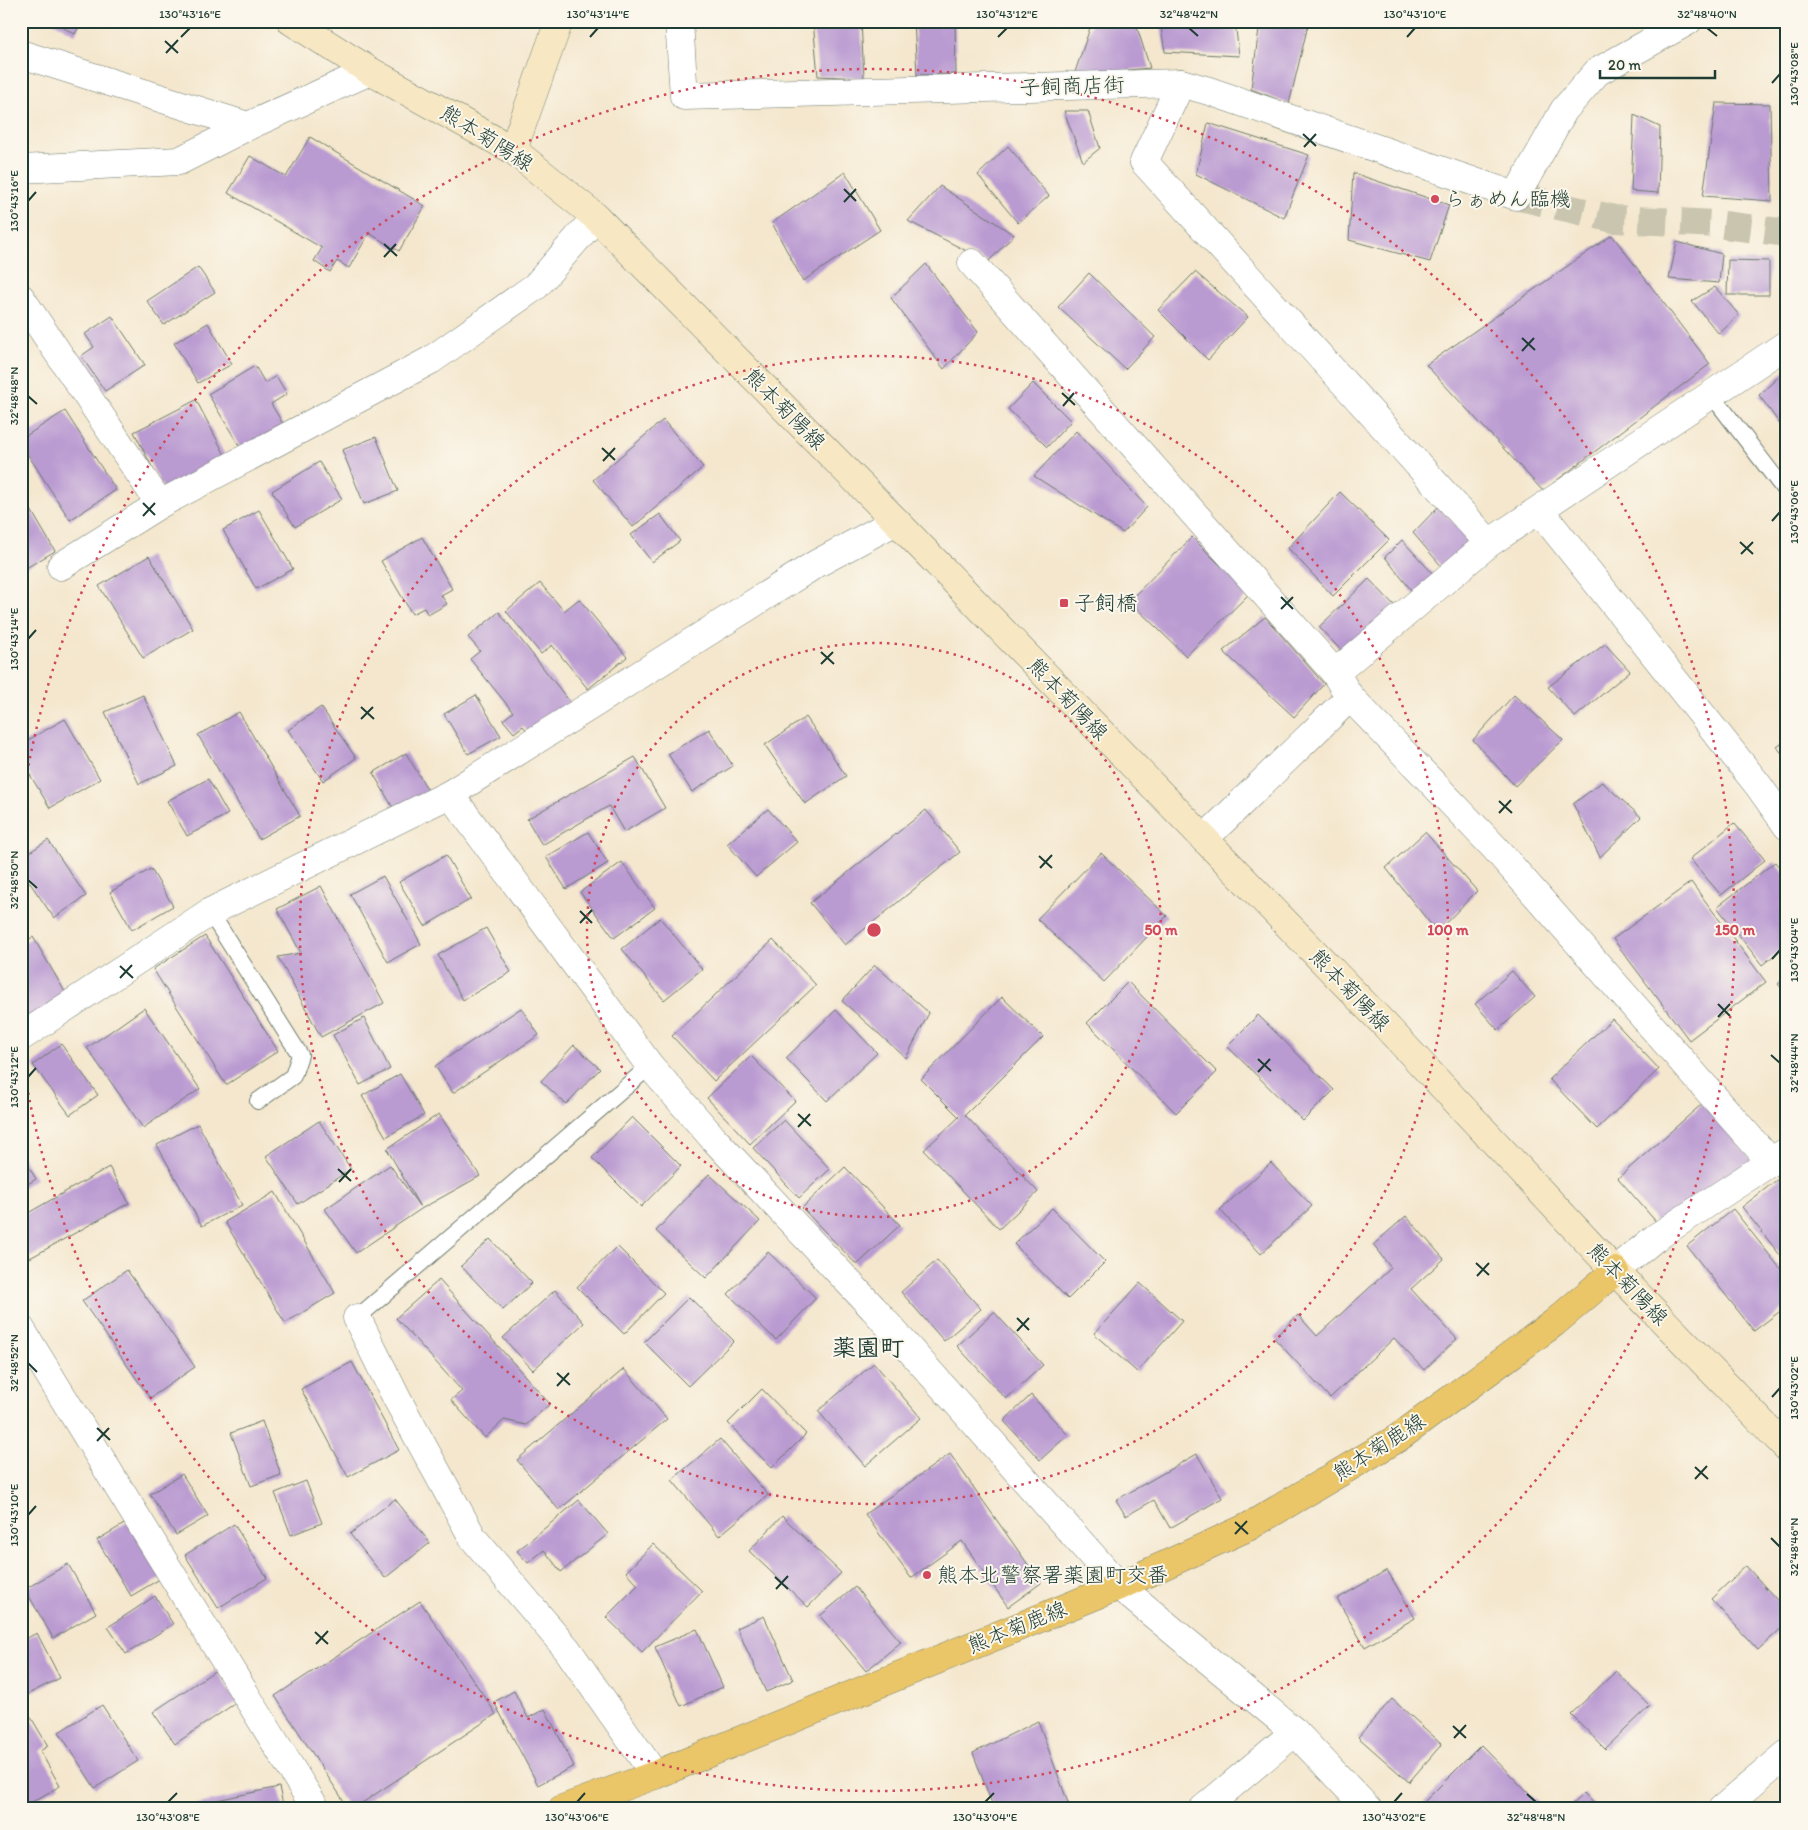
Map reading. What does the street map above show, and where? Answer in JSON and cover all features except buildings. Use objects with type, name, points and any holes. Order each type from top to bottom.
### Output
[{"type":"main road","name":"熊本菊陽線","points":[[291,21],[370,71],[513,150],[596,216],[896,521],[1383,1023],[1615,1271],[1787,1448]]},
{"type":"main road","points":[[513,150],[559,21]]},
{"type":"main road","name":"熊本菊鹿線","points":[[562,1809],[655,1775],[1119,1586],[1248,1527],[1398,1438],[1554,1323],[1615,1271]]},
{"type":"street","name":"子飼商店街","points":[[679,21],[684,96],[1181,83],[1516,196],[1564,110],[1597,72],[1688,21]]},
{"type":"street","points":[[21,54],[248,126]]},
{"type":"street","points":[[21,170],[179,161],[248,126],[370,71]]},
{"type":"street","points":[[1181,83],[1144,162],[1490,542]]},
{"type":"street","points":[[61,566],[160,504],[431,360],[536,286],[596,216]]},
{"type":"street","points":[[972,263],[1335,673],[1350,697],[1494,847],[1779,1157],[1655,1238],[1615,1271]]},
{"type":"street","points":[[21,298],[160,504]]},
{"type":"street","points":[[1335,673],[1490,542],[1540,511],[1787,344]]},
{"type":"street","points":[[1540,511],[1758,785],[1787,826]]},
{"type":"street","points":[[21,1037],[210,912],[450,794],[808,570],[896,521]]},
{"type":"street","points":[[1204,839],[1350,697]]},
{"type":"street","points":[[450,794],[650,1066],[713,1138],[873,1308],[1119,1586],[1295,1732],[1368,1809]]},
{"type":"street","points":[[357,1318],[397,1399],[473,1538],[567,1649],[655,1775]]},
{"type":"street","points":[[21,1329],[316,1809]]},
{"type":"street","points":[[1203,1809],[1295,1732]]},
{"type":"street","points":[[1722,1809],[1787,1754]]},
{"type":"lane","points":[[1712,395],[1787,492]]},
{"type":"lane","points":[[210,912],[300,1055],[293,1076],[258,1101]]},
{"type":"lane","points":[[357,1318],[650,1066]]},
{"type":"tunnel","points":[[1516,196],[1614,219],[1717,224],[1787,233]]},
{"type":"place","name":"らぁめん臨機","points":[[1435,199]]},
{"type":"place","name":"子飼橋","points":[[1064,603]]},
{"type":"place","name":"熊本北警察署薬園町交番","points":[[927,1575]]},
{"type":"district","name":"薬園町","points":[[868,1348]]}]
